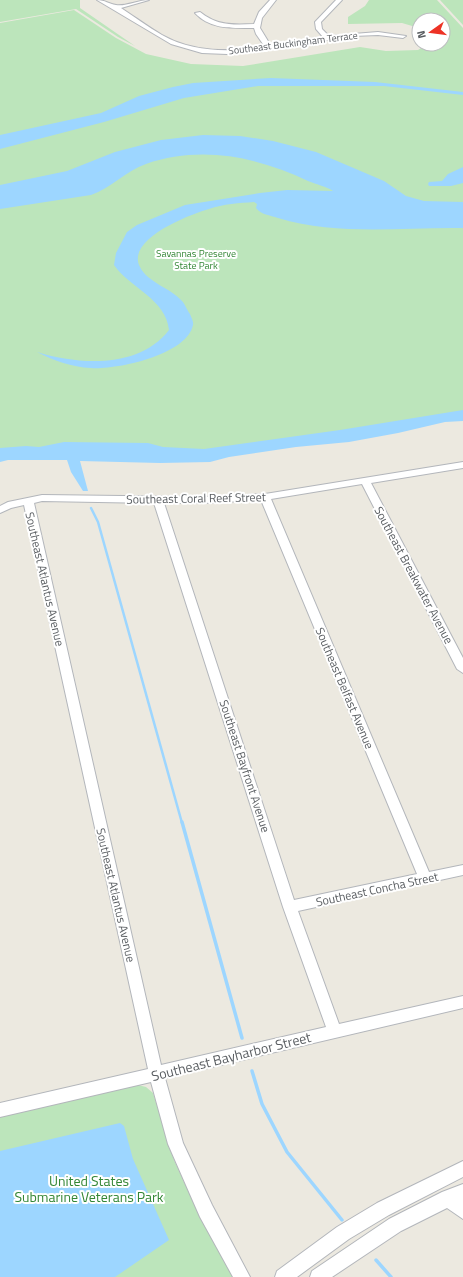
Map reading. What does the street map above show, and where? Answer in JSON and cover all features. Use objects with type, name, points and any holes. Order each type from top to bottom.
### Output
[{"type":"street","name":"Southeast Buckingham Terrace","points":[[100,0],[118,7],[160,38],[188,48],[202,51],[223,52],[378,33],[404,36]]},
{"type":"street","points":[[118,7],[146,0]]},
{"type":"street","points":[[269,47],[257,32],[256,26],[260,16],[273,0]]},
{"type":"street","points":[[328,38],[319,29],[318,22],[340,0]]},
{"type":"street","points":[[198,13],[207,21],[215,25],[256,26]]},
{"type":"street","name":"Southeast Coral Reef Street","points":[[0,510],[8,505],[42,498],[158,500],[265,497],[463,464]]},
{"type":"street","name":"Southeast Breakwater Avenue","points":[[365,481],[463,669]]},
{"type":"street","name":"Southeast Belfast Avenue","points":[[265,497],[425,879]]},
{"type":"street","name":"Southeast Atlantus Avenue","points":[[28,500],[156,1074],[176,1144],[206,1211],[242,1277]]},
{"type":"street","name":"Southeast Bayfront Avenue","points":[[158,500],[290,907],[334,1031]]},
{"type":"street","name":"Southeast Concha Street","points":[[290,907],[463,870]]},
{"type":"street","name":"Southeast Bayharbor Street","points":[[0,1110],[463,1002]]},
{"type":"street","points":[[282,1277],[343,1233],[383,1209],[463,1169]]},
{"type":"street","points":[[318,1277],[395,1225],[463,1192]]},
{"type":"street","points":[[448,1198],[463,1211]]},
{"type":"green space","points":[[0,0],[80,0],[80,8],[135,46],[118,37],[76,9],[0,22]]},
{"type":"green space","name":"Savannas Preserve State Park","points":[[369,0],[437,0],[448,12],[411,12],[411,26],[402,23],[348,24],[348,17],[365,6]]},
{"type":"green space","points":[[440,0],[463,0],[463,25]]},
{"type":"green space","name":"Savannas Preserve State Park","points":[[74,10],[116,38],[146,54],[191,64],[243,66],[360,47],[386,51],[451,52],[451,15],[463,28],[463,416],[245,450],[0,452],[0,23]]},
{"type":"green space","name":"United States Submarine Veterans Park","points":[[138,1085],[146,1087],[153,1093],[174,1160],[194,1204],[238,1277],[0,1277],[0,1117]]},
{"type":"water","points":[[271,78],[375,82],[463,92],[463,95],[384,86],[258,86],[184,98],[104,122],[0,149],[0,135],[101,113],[139,96],[173,87],[193,83]]},
{"type":"water","points":[[203,135],[240,136],[273,141],[316,152],[384,181],[406,196],[424,201],[463,202],[463,228],[347,229],[301,224],[278,218],[260,212],[256,208],[257,204],[254,202],[214,207],[189,216],[162,229],[150,238],[142,247],[138,257],[140,267],[144,273],[177,296],[183,302],[190,314],[193,325],[188,336],[178,345],[165,352],[133,363],[102,368],[70,365],[37,352],[71,360],[89,361],[125,358],[142,352],[156,343],[169,330],[166,319],[161,310],[114,265],[116,253],[127,232],[137,225],[185,205],[287,190],[333,191],[289,173],[249,160],[229,156],[187,155],[167,158],[146,164],[91,195],[0,209],[0,185],[67,171],[115,152],[161,140]]},
{"type":"water","points":[[463,167],[463,183],[451,186],[429,186],[429,182],[442,181],[448,174]]},
{"type":"water","points":[[463,410],[463,421],[445,422],[349,442],[296,447],[229,457],[210,462],[160,463],[80,461],[88,491],[83,491],[71,472],[67,460],[8,460],[0,462],[0,448],[26,446],[39,447],[64,442],[148,443],[163,447],[204,449],[340,430]]},
{"type":"water","name":"United States Submarine Veterans Park","points":[[120,1123],[124,1126],[133,1159],[169,1240],[115,1277],[0,1277],[0,1151]]},
{"type":"waterway","points":[[91,508],[98,522],[182,823]]},
{"type":"waterway","points":[[182,822],[242,1038]]},
{"type":"waterway","points":[[252,1071],[262,1104],[287,1152],[342,1220]]},
{"type":"waterway","points":[[376,1260],[391,1277]]}]
